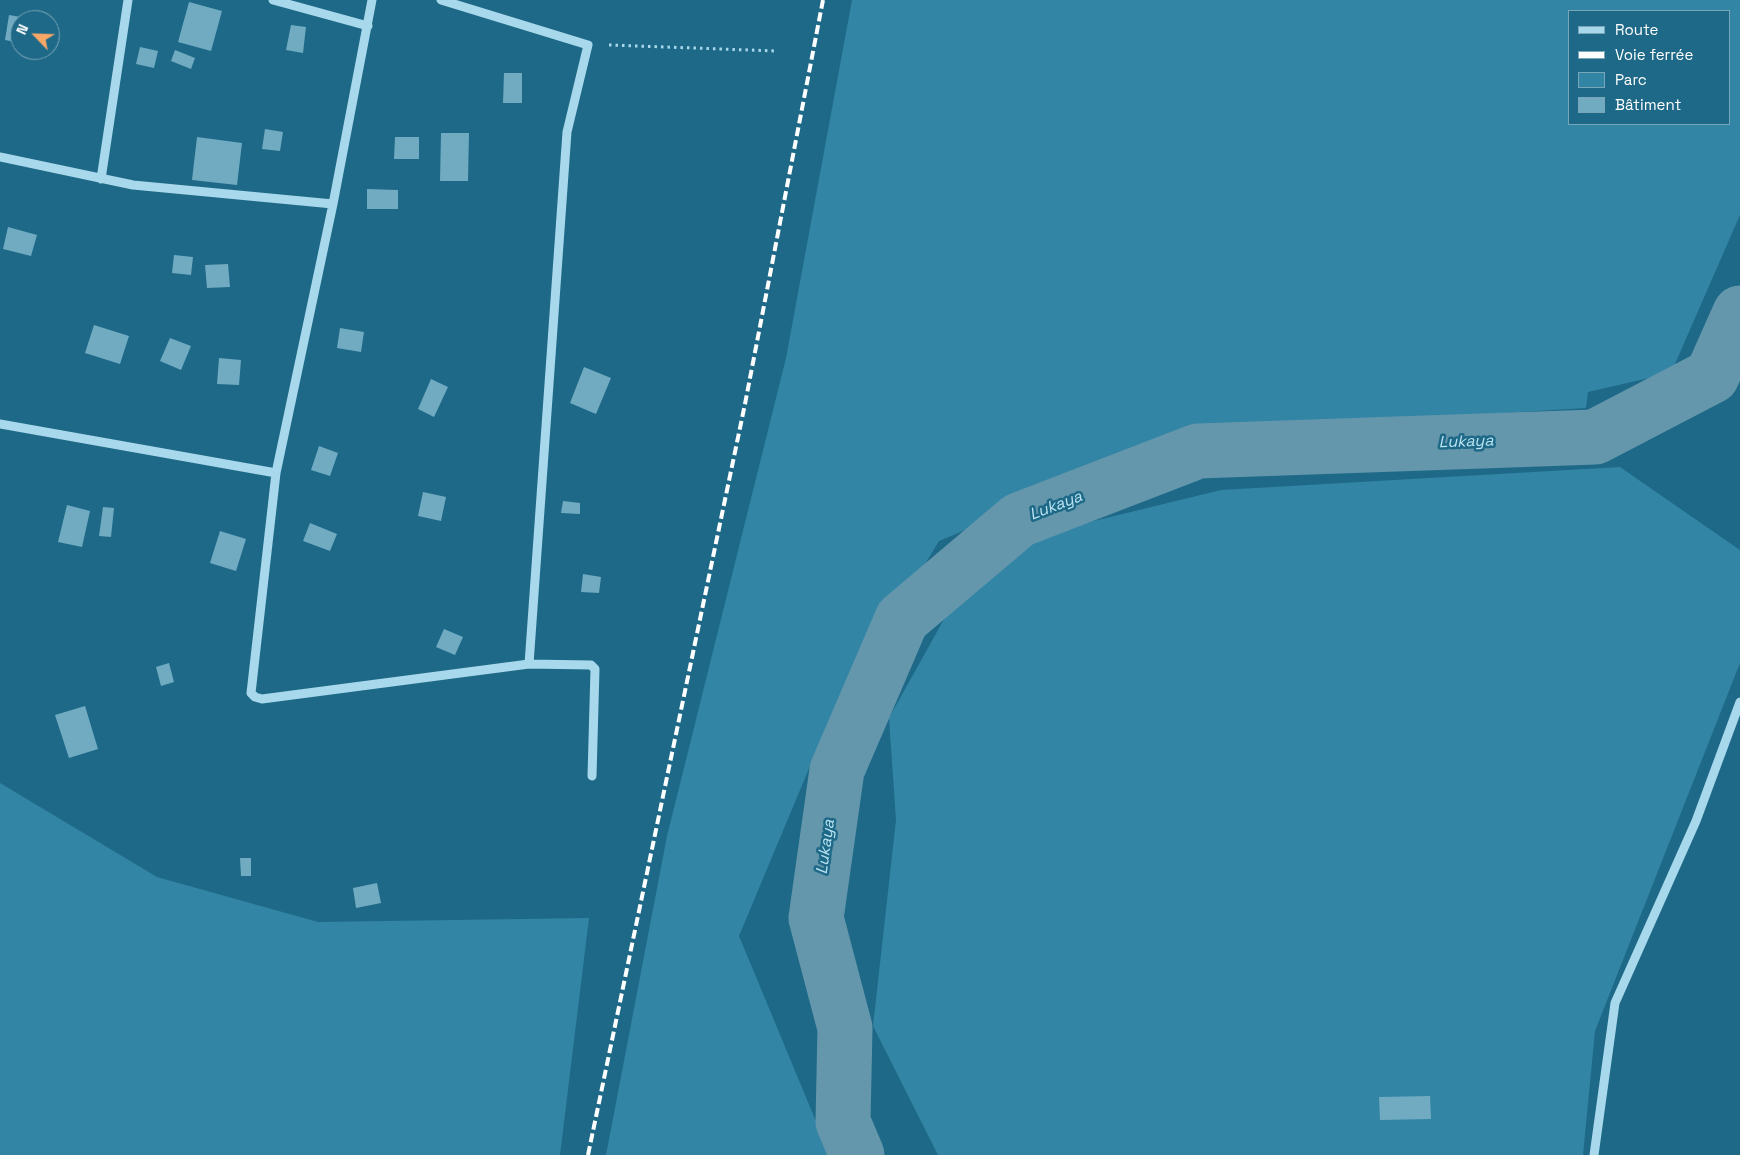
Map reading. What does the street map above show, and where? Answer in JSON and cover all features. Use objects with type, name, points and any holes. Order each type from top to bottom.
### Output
[{"type":"street","points":[[101,180],[128,0]]},
{"type":"street","points":[[273,0],[368,26]]},
{"type":"street","points":[[372,0],[333,204],[276,473],[251,693],[255,697],[262,699],[529,664],[588,664],[594,666],[592,776]]},
{"type":"street","points":[[441,0],[588,45],[567,132],[529,664]]},
{"type":"street","points":[[0,157],[101,180],[133,185],[333,204]]},
{"type":"street","points":[[0,424],[276,473]]},
{"type":"street","points":[[1594,1155],[1615,1003],[1696,821],[1740,702]]},
{"type":"path","points":[[588,45],[777,51]]},
{"type":"green space","points":[[852,0],[1740,0],[1740,215],[1671,373],[1588,392],[1586,408],[1204,431],[939,541],[826,728],[739,936],[830,1155],[606,1155],[667,836],[786,358]]},
{"type":"green space","points":[[1620,467],[1740,550],[1740,663],[1595,1031],[1583,1155],[938,1155],[873,1026],[896,820],[889,718],[953,603],[1016,540],[1221,490]]},
{"type":"green space","points":[[0,783],[157,877],[318,922],[589,918],[560,1155],[0,1155]]},
{"type":"building","points":[[189,2],[222,11],[211,51],[178,42]]},
{"type":"building","points":[[9,15],[10,15],[10,41],[5,40]]},
{"type":"building","points":[[291,25],[306,27],[303,53],[286,50]]},
{"type":"building","points":[[140,47],[158,51],[154,68],[136,64]]},
{"type":"building","points":[[175,50],[195,58],[191,69],[171,61]]},
{"type":"building","points":[[504,73],[522,73],[522,103],[503,103]]},
{"type":"building","points":[[265,129],[283,132],[280,151],[262,149]]},
{"type":"building","points":[[441,133],[469,133],[468,181],[440,181]]},
{"type":"building","points":[[197,137],[242,143],[237,185],[192,180]]},
{"type":"building","points":[[395,137],[419,137],[419,159],[394,159]]},
{"type":"building","points":[[367,189],[398,190],[398,209],[367,209]]},
{"type":"building","points":[[8,227],[37,235],[31,256],[3,249]]},
{"type":"building","points":[[174,255],[193,257],[191,275],[172,273]]},
{"type":"building","points":[[228,264],[230,287],[207,288],[205,265]]},
{"type":"building","points":[[94,325],[129,336],[120,364],[85,353]]},
{"type":"building","points":[[340,328],[364,332],[361,352],[337,348]]},
{"type":"building","points":[[170,338],[191,346],[181,370],[160,361]]},
{"type":"building","points":[[219,358],[241,360],[239,385],[217,384]]},
{"type":"building","points":[[584,367],[611,378],[596,414],[570,403]]},
{"type":"building","points":[[431,379],[448,387],[434,417],[418,409]]},
{"type":"building","points":[[319,446],[338,453],[330,476],[311,470]]},
{"type":"building","points":[[423,492],[446,497],[441,521],[418,516]]},
{"type":"building","points":[[563,501],[580,503],[580,514],[561,513]]},
{"type":"building","points":[[67,505],[90,511],[82,547],[58,542]]},
{"type":"building","points":[[103,507],[114,508],[111,537],[99,536]]},
{"type":"building","points":[[310,523],[337,534],[330,551],[303,541]]},
{"type":"building","points":[[220,531],[246,539],[236,571],[210,563]]},
{"type":"building","points":[[583,574],[601,577],[599,593],[581,592]]},
{"type":"building","points":[[444,629],[463,637],[455,655],[436,647]]},
{"type":"building","points":[[169,663],[174,682],[161,686],[156,667]]},
{"type":"building","points":[[85,706],[98,749],[69,758],[55,715]]},
{"type":"building","points":[[240,858],[251,858],[251,876],[241,876]]},
{"type":"building","points":[[377,883],[381,903],[356,908],[353,888]]},
{"type":"building","points":[[1430,1096],[1431,1119],[1380,1120],[1379,1097]]},
{"type":"waterway","name":"Lukaya","points":[[857,1155],[843,1122],[845,1028],[816,918],[837,770],[902,619],[1019,520],[1198,451],[1595,437],[1712,376],[1740,313]]},
{"type":"railway","points":[[588,1155],[745,404],[823,0]]}]
